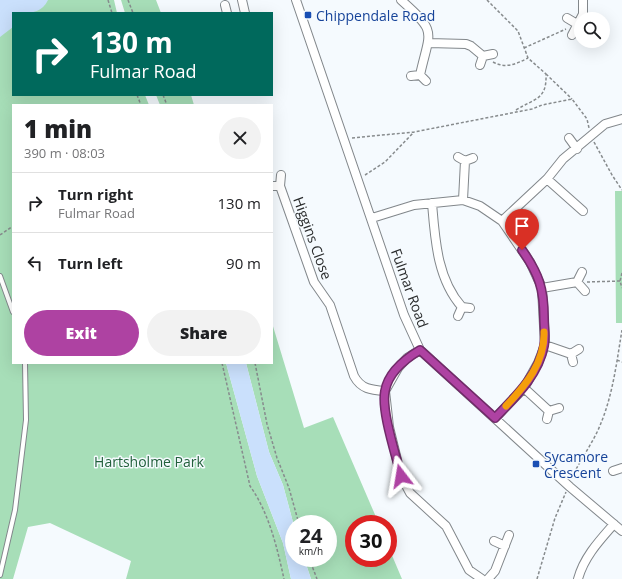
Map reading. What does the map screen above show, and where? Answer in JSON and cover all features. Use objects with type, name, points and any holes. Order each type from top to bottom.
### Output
[{"type":"street","points":[[242,0],[245,12]]},
{"type":"street","name":"Fulmar Road","points":[[296,0],[404,315],[420,350],[570,487],[622,531]]},
{"type":"street","points":[[401,0],[420,18],[427,27],[429,43],[420,75]]},
{"type":"street","points":[[583,0],[583,12]]},
{"type":"street","points":[[567,18],[574,22]]},
{"type":"street","points":[[572,35],[574,31]]},
{"type":"street","points":[[429,43],[466,44],[471,46],[483,56]]},
{"type":"street","points":[[483,56],[493,54]]},
{"type":"street","points":[[480,65],[483,56]]},
{"type":"street","points":[[411,76],[420,75]]},
{"type":"street","points":[[420,75],[426,81]]},
{"type":"street","points":[[502,221],[548,179],[563,159],[577,149],[605,124],[622,119]]},
{"type":"street","points":[[569,138],[577,149]]},
{"type":"street","points":[[463,200],[461,159],[473,158]]},
{"type":"street","name":"Higgins Close","points":[[281,175],[276,186],[314,282],[330,305],[354,376],[358,383],[363,387],[385,391]]},
{"type":"street","points":[[548,179],[583,211]]},
{"type":"street","points":[[372,218],[403,207],[463,200],[480,206],[502,221],[533,267],[542,288],[545,345],[538,363],[524,388],[495,418]]},
{"type":"street","points":[[432,203],[435,243],[440,260],[451,291],[466,308],[458,316]]},
{"type":"street","points":[[577,282],[582,272]]},
{"type":"street","points":[[542,288],[577,282]]},
{"type":"street","points":[[577,282],[585,291]]},
{"type":"street","points":[[545,345],[572,358],[579,348]]},
{"type":"street","points":[[420,350],[407,358],[398,368],[385,391],[389,427],[401,476],[410,493],[446,526],[469,570],[482,579]]},
{"type":"street","points":[[524,388],[548,415],[559,408]]},
{"type":"street","points":[[613,471],[622,468]]},
{"type":"street","points":[[578,579],[585,561],[594,547],[614,524]]},
{"type":"street","points":[[488,579],[495,571],[509,535]]},
{"type":"street","points":[[494,541],[505,546]]},
{"type":"lane","points":[[0,276],[12,309]]},
{"type":"lane","points":[[0,575],[15,510],[26,420],[25,364]]},
{"type":"path","points":[[108,0],[112,12]]},
{"type":"path","points":[[128,0],[133,12]]},
{"type":"path","points":[[487,0],[518,31],[528,58],[572,99],[587,119],[591,136],[603,160],[622,190]]},
{"type":"path","points":[[524,48],[574,26]]},
{"type":"path","points":[[483,56],[503,66],[517,63],[528,58]]},
{"type":"path","points":[[515,111],[542,96],[546,86],[546,74]]},
{"type":"path","points":[[344,140],[414,132],[515,111],[532,109],[542,105],[572,99]]},
{"type":"path","points":[[357,178],[373,171],[385,162],[414,132]]},
{"type":"path","points":[[0,235],[12,227]]},
{"type":"path","points":[[622,273],[620,281],[622,288]]},
{"type":"path","points":[[577,282],[620,281]]},
{"type":"path","points":[[536,579],[564,494],[570,487],[577,466],[601,424],[617,360],[622,330]]},
{"type":"path","points":[[617,360],[622,362]]},
{"type":"path","points":[[222,364],[250,486],[261,501],[275,539],[284,579]]},
{"type":"path","points":[[255,364],[267,424],[296,515]]},
{"type":"path","points":[[312,567],[317,579]]},
{"type":"green space","name":"Hartsholme Park","points":[[0,0],[114,0],[117,12],[12,12],[12,96],[145,96],[149,104],[12,104],[12,364],[226,364],[257,476],[283,543],[285,552],[285,567],[288,567],[291,579],[126,579],[131,561],[50,523],[28,527],[13,579],[0,579]]},
{"type":"green space","points":[[121,0],[156,0],[161,12],[125,12]]},
{"type":"green space","points":[[156,96],[191,96],[194,104],[160,104]]},
{"type":"green space","points":[[615,191],[622,191],[622,323],[616,323]]},
{"type":"green space","points":[[273,326],[304,428],[333,417],[375,515],[345,515],[345,567],[397,567],[402,579],[311,579],[307,567],[337,567],[337,515],[291,515],[283,485],[269,452],[246,364],[273,364]]},
{"type":"water","points":[[0,0],[48,0],[38,11],[12,12],[12,28],[0,37]]},
{"type":"water","points":[[226,364],[246,364],[269,452],[283,485],[291,515],[285,515],[285,552],[283,543],[257,476]]},
{"type":"water","points":[[288,567],[307,567],[311,579],[291,579]]},
{"type":"slow traffic","points":[[506,406],[524,388],[538,363],[545,345],[544,332]]},
{"type":"place","name":"Chippendale Road","points":[[308,15]]},
{"type":"place","name":"Sycamore Crescent","points":[[536,464]]},
{"type":"route","points":[[401,476],[389,427],[385,391],[390,380],[407,358],[420,350],[495,418],[524,388],[530,378],[545,345],[544,308],[542,288],[537,273],[522,250]]}]
